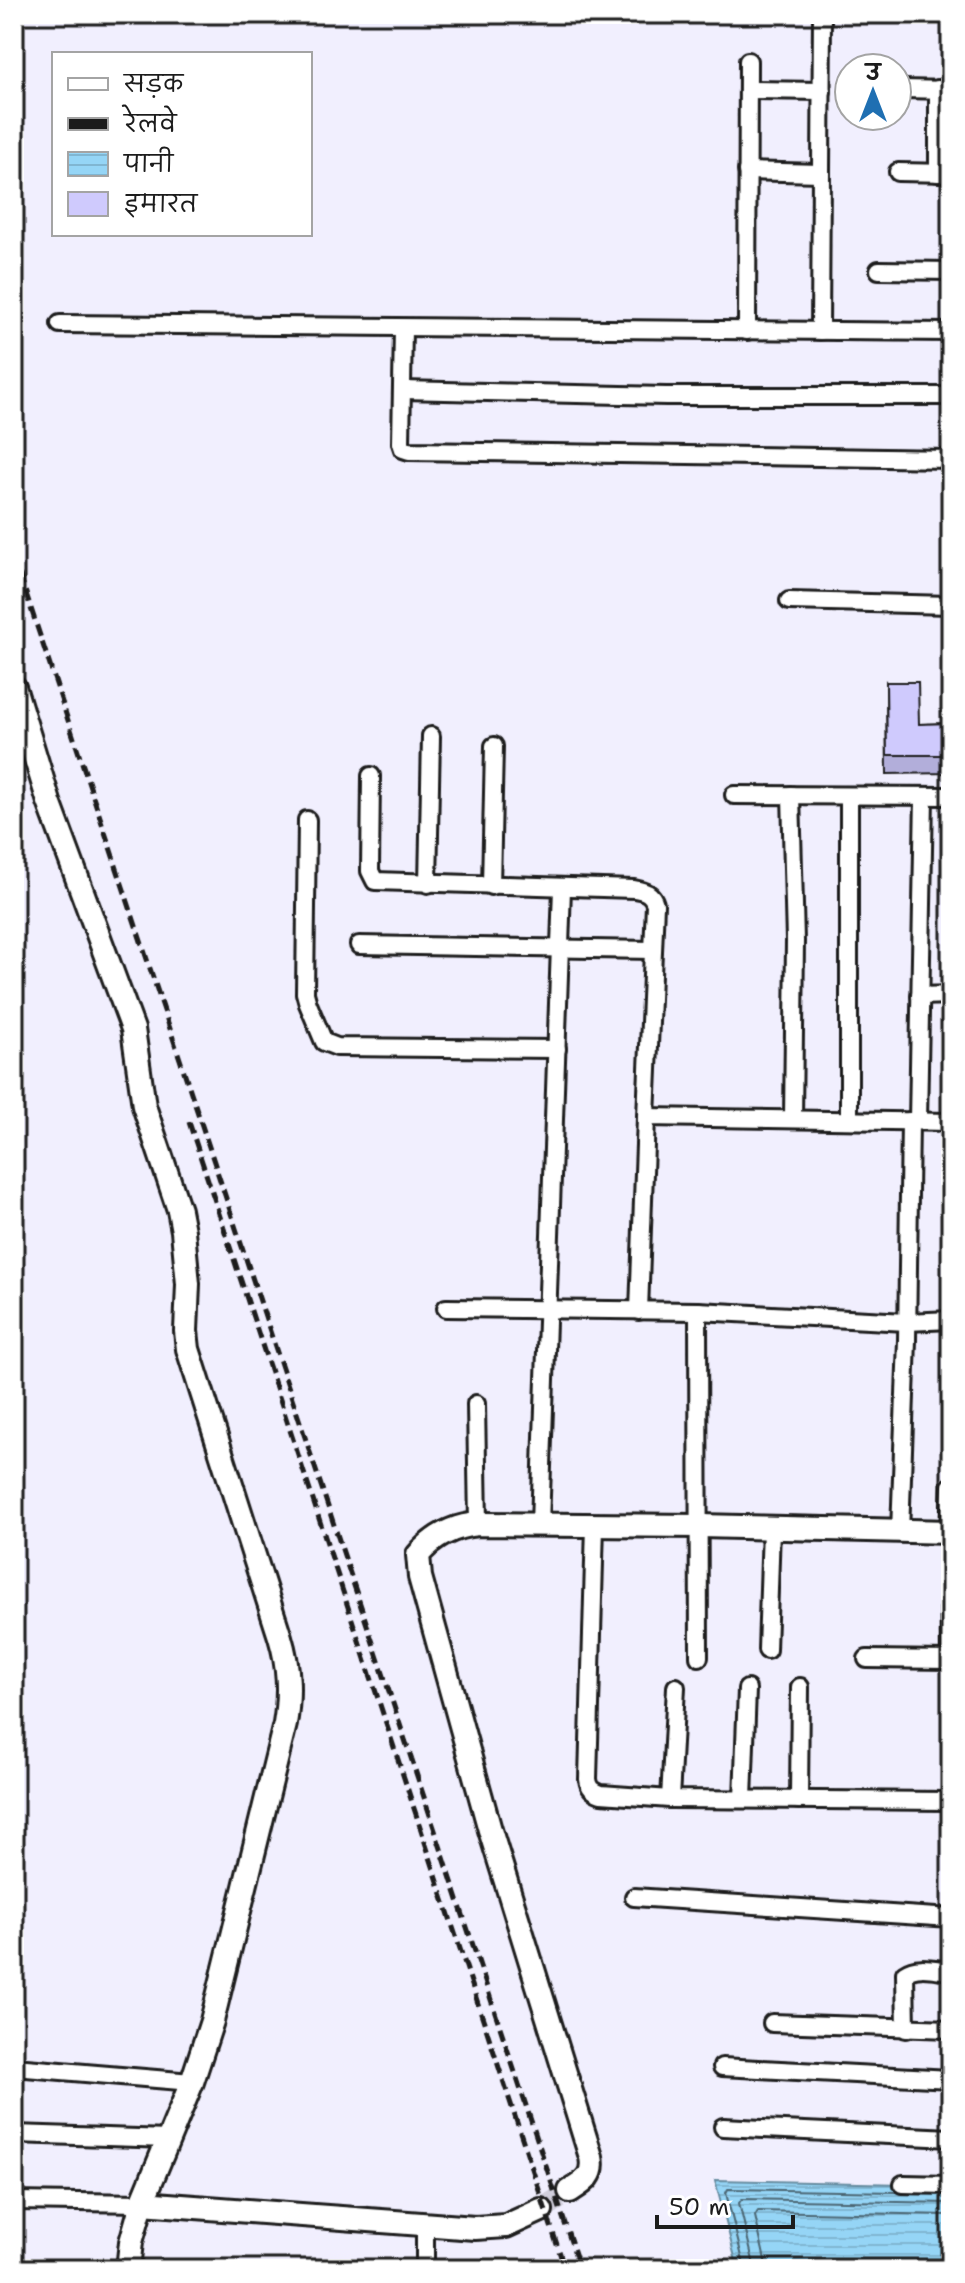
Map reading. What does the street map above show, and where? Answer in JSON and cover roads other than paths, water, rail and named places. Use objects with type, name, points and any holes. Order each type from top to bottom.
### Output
[{"type":"street","points":[[820,331],[822,14]]},
{"type":"street","points":[[747,331],[748,61]]},
{"type":"street","points":[[898,172],[944,173],[944,90],[913,89]]},
{"type":"street","points":[[748,90],[822,91]]},
{"type":"street","points":[[747,171],[821,173]]},
{"type":"street","points":[[879,270],[951,271]]},
{"type":"street","points":[[60,324],[951,332]]},
{"type":"street","points":[[403,328],[401,443],[403,449],[409,451],[951,459]]},
{"type":"street","points":[[402,390],[666,396],[951,396]]},
{"type":"street","points":[[789,601],[951,605]]},
{"type":"street","points":[[14,687],[49,802],[131,1021],[144,1106],[179,1210],[183,1231],[188,1284],[188,1349],[280,1637],[289,1680],[289,1698],[281,1739],[212,2021],[192,2082],[142,2203],[131,2242],[128,2269]]},
{"type":"street","points":[[428,884],[431,736]]},
{"type":"street","points":[[491,886],[494,746]]},
{"type":"street","points":[[371,776],[370,871],[375,881],[634,889],[653,897],[639,1311]]},
{"type":"street","points":[[734,795],[951,796]]},
{"type":"street","points":[[791,795],[795,941],[793,1119]]},
{"type":"street","points":[[849,796],[849,1120]]},
{"type":"street","points":[[900,1532],[920,996],[924,796]]},
{"type":"street","points":[[307,820],[305,993],[324,1042],[337,1047],[557,1049]]},
{"type":"street","points":[[540,1524],[562,888]]},
{"type":"street","points":[[359,945],[653,950]]},
{"type":"street","points":[[920,996],[951,995]]},
{"type":"street","points":[[646,1117],[951,1122]]},
{"type":"street","points":[[446,1308],[698,1311],[907,1322],[951,1320]]},
{"type":"street","points":[[698,1311],[699,1657]]},
{"type":"street","points":[[476,1404],[478,1524]]},
{"type":"street","points":[[867,1659],[951,1660],[951,1486]]},
{"type":"street","points":[[570,2191],[586,2181],[592,2172],[591,2157],[490,1830],[417,1565],[418,1555],[450,1530],[478,1524],[950,1532]]},
{"type":"street","points":[[595,1525],[589,1785],[593,1791],[670,1799],[951,1801]]},
{"type":"street","points":[[767,1650],[771,1528]]},
{"type":"street","points":[[670,1799],[676,1687]]},
{"type":"street","points":[[799,1800],[800,1687]]},
{"type":"street","points":[[743,1799],[747,1689]]},
{"type":"street","points":[[634,1897],[951,1918]]},
{"type":"street","points":[[906,2029],[905,1973],[917,1968],[951,1971]]},
{"type":"street","points":[[772,2023],[951,2029]]},
{"type":"street","points":[[14,2067],[192,2082]]},
{"type":"street","points":[[722,2067],[951,2079]]},
{"type":"street","points":[[723,2127],[951,2138]]},
{"type":"street","points":[[14,2134],[169,2139]]},
{"type":"street","points":[[903,2184],[951,2185]]},
{"type":"street","points":[[14,2201],[142,2203],[466,2227],[506,2226],[541,2210]]},
{"type":"street","points":[[425,2224],[425,2269]]},
{"type":"water","points":[[715,2180],[951,2185],[951,2269],[738,2269]]},
{"type":"tunnel","points":[[541,2210],[570,2191]]},
{"type":"railway","points":[[14,557],[580,2269]]},
{"type":"railway","points":[[189,1122],[565,2269]]}]
